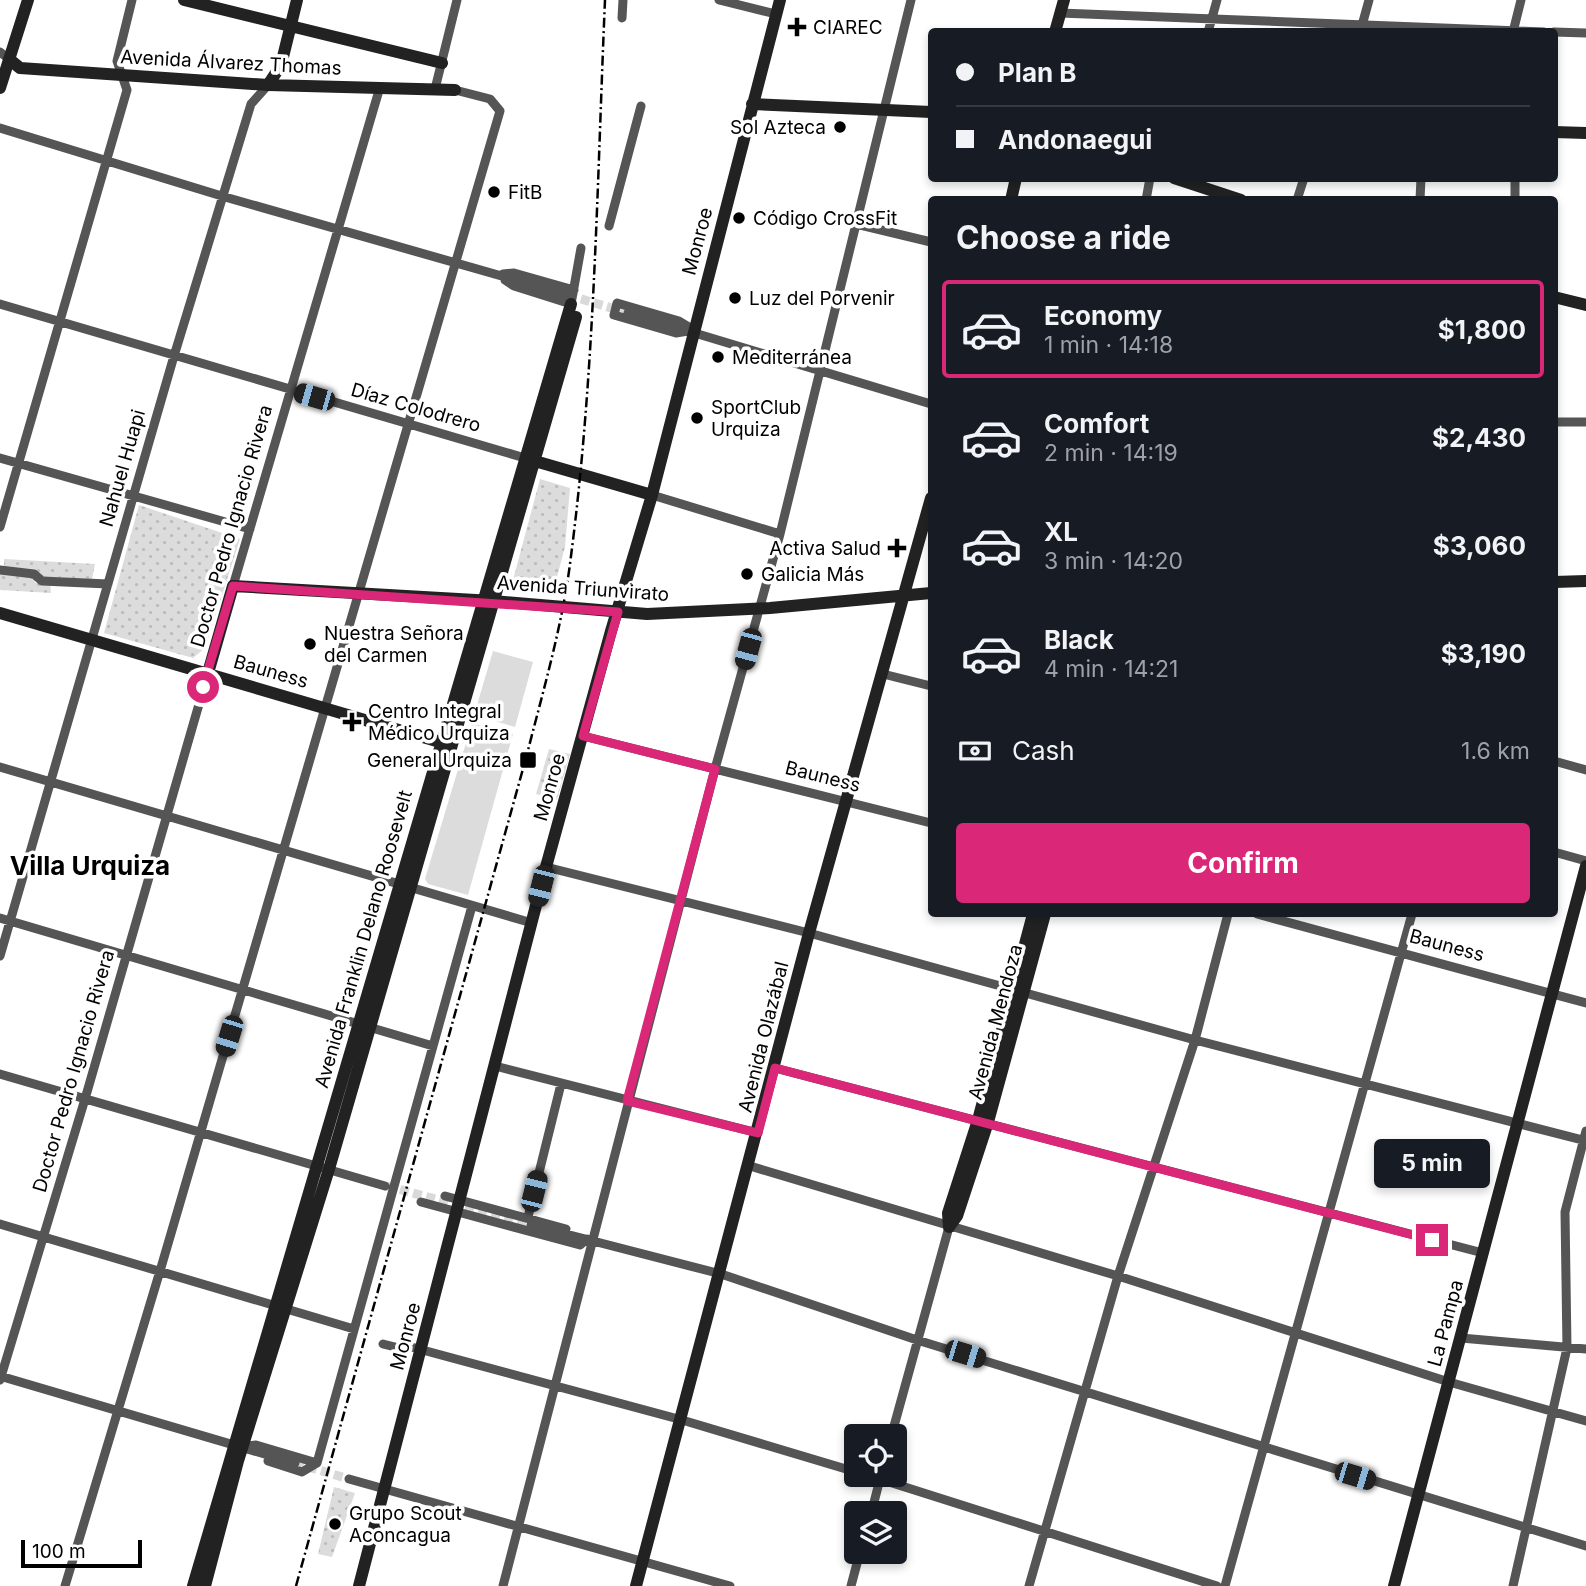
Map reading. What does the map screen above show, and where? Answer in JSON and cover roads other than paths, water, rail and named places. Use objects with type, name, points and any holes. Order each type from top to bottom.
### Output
[{"type":"street","points":[[0,88],[5,55],[28,0]]},
{"type":"street","points":[[0,527],[127,90],[117,61],[132,0]]},
{"type":"street","points":[[184,0],[442,63]]},
{"type":"street","name":"Nahuel Huapi","points":[[0,956],[174,356],[225,197],[251,104],[281,65],[297,0]]},
{"type":"street","points":[[435,89],[457,0]]},
{"type":"street","points":[[622,18],[623,0]]},
{"type":"street","points":[[719,0],[776,14]]},
{"type":"street","name":"Monroe","points":[[359,1586],[546,867],[652,495],[780,0]]},
{"type":"street","points":[[503,1586],[627,1101],[780,534],[911,0]]},
{"type":"street","points":[[1210,28],[1217,0]]},
{"type":"street","points":[[1361,28],[1369,0]]},
{"type":"street","points":[[1514,28],[1521,0]]},
{"type":"street","points":[[1056,28],[1062,6],[1346,28]]},
{"type":"street","points":[[1558,32],[1586,33]]},
{"type":"street","name":"Avenida Álvarez Thomas","points":[[5,55],[20,68],[268,85],[455,90]]},
{"type":"street","name":"Doctor Pedro Ignacio Rivera","points":[[0,1378],[85,1100],[380,87]]},
{"type":"street","points":[[65,1586],[244,988],[324,706],[500,111],[489,99],[455,90]]},
{"type":"street","points":[[752,104],[928,113]]},
{"type":"street","points":[[610,226],[641,106]]},
{"type":"street","points":[[0,128],[106,158],[225,197],[340,227],[456,262],[498,275],[514,286],[571,296]]},
{"type":"street","points":[[1558,132],[1586,133]]},
{"type":"street","points":[[1186,182],[1229,196]]},
{"type":"street","points":[[856,224],[928,241]]},
{"type":"street","name":"Avenida Franklin Delano Roosevelt","points":[[193,1586],[326,1169],[363,1026],[529,459],[581,247]]},
{"type":"street","points":[[1558,298],[1586,305]]},
{"type":"street","points":[[617,303],[679,321],[694,330],[676,333],[614,315],[617,303]]},
{"type":"street","name":"Díaz Colodrero","points":[[0,304],[780,534]]},
{"type":"street","points":[[628,313],[694,330],[928,403]]},
{"type":"street","points":[[1558,422],[1586,422]]},
{"type":"street","points":[[0,458],[250,528]]},
{"type":"street","name":"Avenida Olazábal","points":[[636,1586],[750,1166],[809,933],[928,509]]},
{"type":"street","points":[[0,570],[34,574],[42,581],[108,584]]},
{"type":"street","points":[[1558,582],[1586,581]]},
{"type":"street","name":"Avenida Triunvirato","points":[[233,586],[672,614],[928,593]]},
{"type":"street","name":"Bauness","points":[[0,612],[446,743]]},
{"type":"street","points":[[883,674],[928,684]]},
{"type":"street","name":"Bauness","points":[[583,736],[928,822]]},
{"type":"street","points":[[1558,762],[1586,770]]},
{"type":"street","points":[[0,767],[532,923]]},
{"type":"street","points":[[1558,853],[1586,863]]},
{"type":"street","name":"La Pampa","points":[[1394,1586],[1586,863]]},
{"type":"street","points":[[546,867],[809,933],[1017,992],[1517,1124],[1585,1137],[1565,1212],[1567,1348],[1513,1586]]},
{"type":"street","points":[[239,1445],[253,1456],[302,1472],[317,1463],[390,1187],[472,906]]},
{"type":"street","name":"Avenida Mendoza","points":[[949,1227],[957,1216],[983,1121],[1017,992],[1032,917]]},
{"type":"street","name":"Avenida Mendoza","points":[[1017,992],[1044,917]]},
{"type":"street","points":[[1029,1586],[1118,1276],[1195,1040],[1227,917]]},
{"type":"street","name":"Bauness","points":[[1268,917],[1586,1003]]},
{"type":"street","points":[[1225,1586],[1411,917]]},
{"type":"street","points":[[0,918],[433,1046]]},
{"type":"street","points":[[495,1066],[758,1133]]},
{"type":"street","points":[[775,1068],[1483,1253]]},
{"type":"street","points":[[0,1074],[326,1169],[337,1177],[390,1187]]},
{"type":"street","points":[[530,1221],[561,1084]]},
{"type":"street","points":[[750,1166],[1118,1276],[1449,1382],[1586,1421]]},
{"type":"street","points":[[444,1196],[458,1206],[580,1245],[591,1241]]},
{"type":"street","points":[[421,1202],[458,1206],[582,1233],[591,1241],[721,1274],[917,1340],[1586,1546]]},
{"type":"street","points":[[0,1224],[354,1329]]},
{"type":"street","points":[[894,1424],[949,1227]]},
{"type":"street","points":[[1461,1338],[1586,1349]]},
{"type":"street","points":[[383,1343],[421,1350],[554,1385],[844,1468]]},
{"type":"street","points":[[0,1378],[295,1463]]},
{"type":"street","name":"Avenida Franklin Delano Roosevelt","points":[[205,1586],[239,1445]]},
{"type":"street","points":[[349,1479],[643,1559],[730,1586]]},
{"type":"street","points":[[907,1485],[1217,1586]]},
{"type":"street","points":[[851,1586],[857,1564]]},
{"type":"tunnel","points":[[568,295],[628,313]]},
{"type":"tunnel","points":[[387,1186],[531,1225]]},
{"type":"tunnel","points":[[295,1463],[349,1479]]},
{"type":"railway","points":[[296,1586],[526,758],[563,607],[579,487],[590,348],[605,0]]},
{"type":"place","name":"CIAREC","points":[[797,27]]},
{"type":"place","name":"Sol Azteca","points":[[840,127]]},
{"type":"place","name":"FitB","points":[[494,192]]},
{"type":"place","name":"Código CrossFit","points":[[739,218]]},
{"type":"place","name":"Luz del Porvenir","points":[[735,298]]},
{"type":"place","name":"Mediterránea","points":[[718,357]]},
{"type":"place","name":"SportClub Urquiza","points":[[697,418]]},
{"type":"place","name":"Activa Salud","points":[[897,548]]},
{"type":"place","name":"Galicia Más","points":[[747,574]]},
{"type":"place","name":"Nuestra Señora del Carmen","points":[[310,644]]},
{"type":"place","name":"Centro Integral Médico Urquiza","points":[[352,722]]},
{"type":"place","name":"General Urquiza","points":[[528,760]]},
{"type":"place","name":"Grupo Scout Aconcagua","points":[[335,1524]]},
{"type":"district","name":"Villa Urquiza","points":[[90,866]]}]
